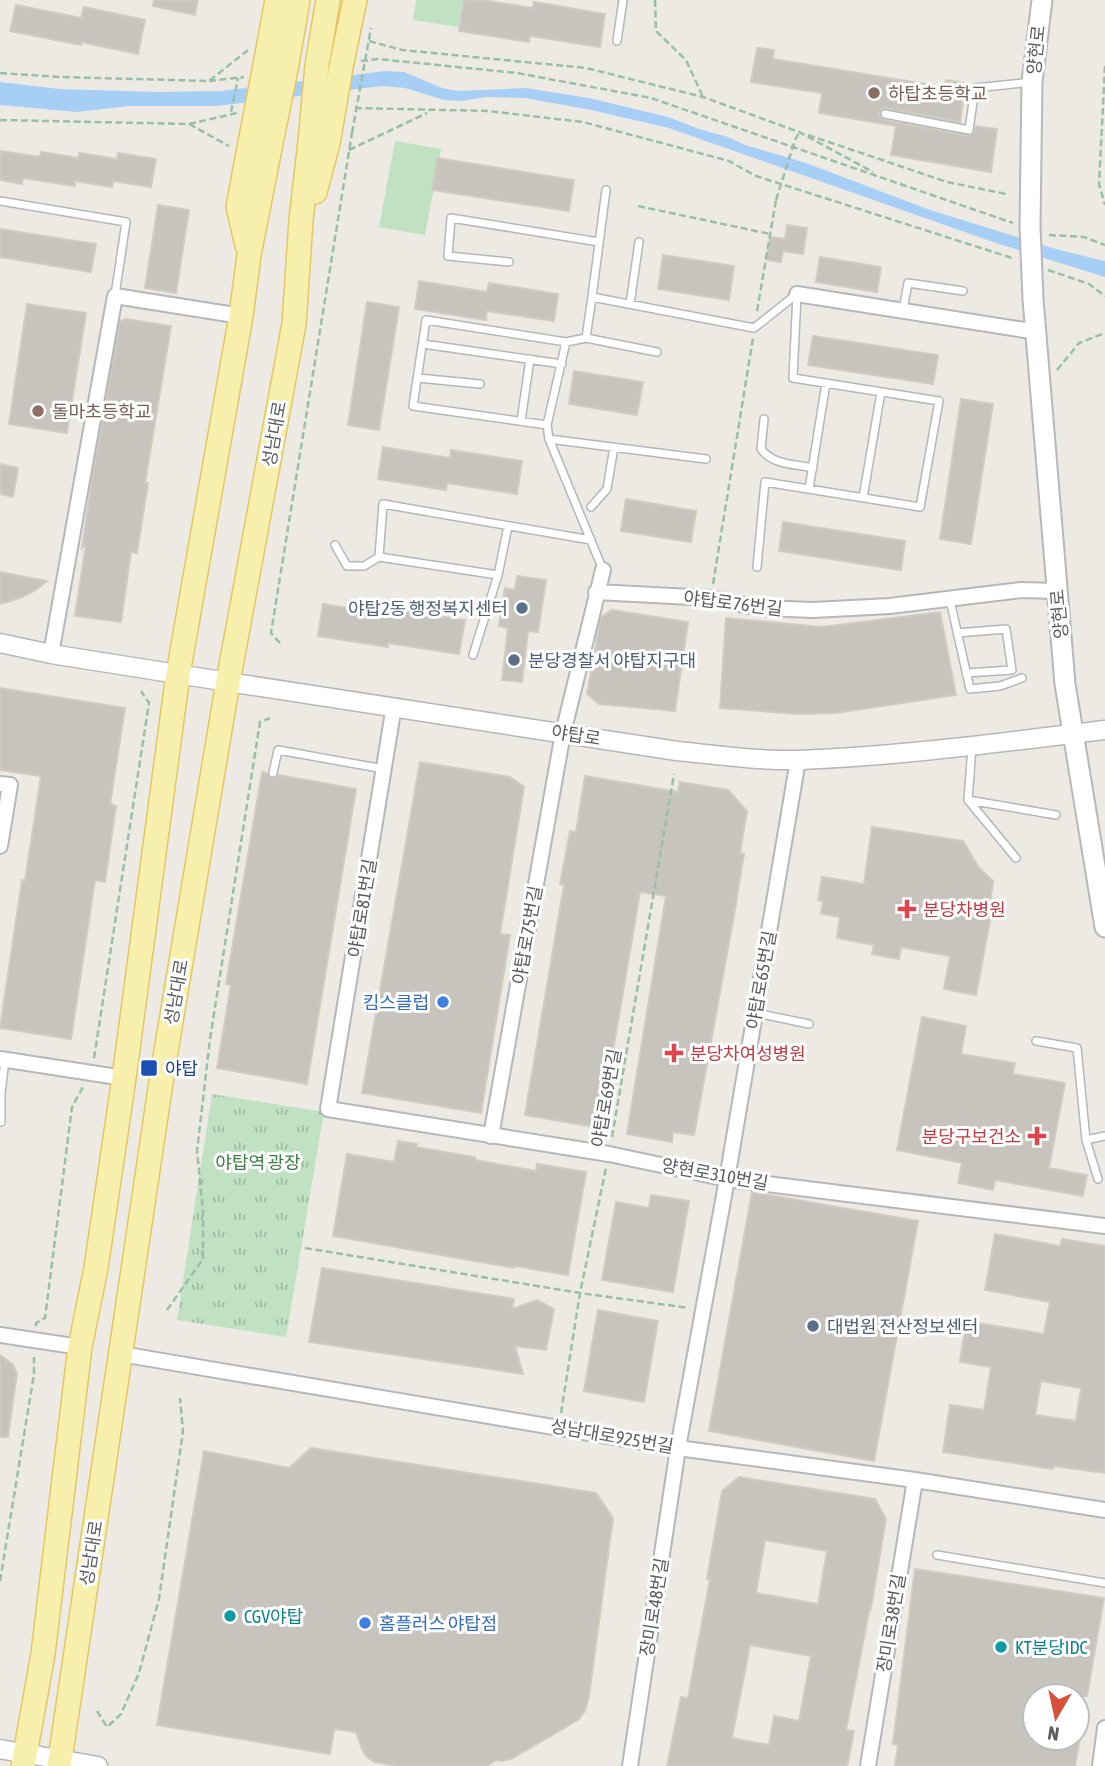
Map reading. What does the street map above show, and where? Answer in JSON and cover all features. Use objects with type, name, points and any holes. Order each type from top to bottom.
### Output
[{"type":"main road","points":[[268,69],[277,0]]},
{"type":"main road","points":[[268,69],[298,0]]},
{"type":"main road","points":[[328,0],[317,66],[329,145]]},
{"type":"main road","points":[[329,145],[347,62],[355,0]]},
{"type":"main road","name":"양현로","points":[[1042,0],[1032,82],[1026,227],[1066,684],[1105,927]]},
{"type":"main road","name":"성남대로","points":[[25,1759],[43,1654],[80,1347],[96,1268],[124,1078],[178,674],[241,316],[249,255],[252,145],[268,69]]},
{"type":"main road","name":"성남대로","points":[[59,1763],[163,1069],[228,682],[294,324],[301,220],[329,145]]},
{"type":"street","points":[[797,294],[1037,332]]},
{"type":"street","points":[[51,654],[115,296],[241,316]]},
{"type":"street","points":[[563,733],[603,570]]},
{"type":"street","name":"야탑로76번길","points":[[596,592],[711,598],[759,608],[813,610],[890,606],[1021,590],[1057,591]]},
{"type":"street","name":"야탑로","points":[[0,643],[51,654],[228,682],[677,751],[735,757],[798,760],[972,746],[1105,730]]},
{"type":"street","name":"야탑로81번길","points":[[328,1109],[394,706]]},
{"type":"street","name":"야탑로75번길","points":[[491,1136],[563,733]]},
{"type":"street","name":"야탑로65번길","points":[[678,1448],[798,760]]},
{"type":"street","points":[[0,783],[9,785],[0,846]]},
{"type":"street","points":[[3,1059],[124,1078]]},
{"type":"street","name":"양현로310번길","points":[[328,1109],[609,1154],[727,1178],[1105,1226]]},
{"type":"street","points":[[0,1335],[80,1347]]},
{"type":"street","name":"성남대로925번길","points":[[121,1354],[678,1448],[915,1480],[1105,1510]]},
{"type":"street","name":"장미로48번길","points":[[630,1766],[678,1448]]},
{"type":"street","name":"장미로38번길","points":[[868,1766],[915,1480]]},
{"type":"street","points":[[1100,1766],[1105,1728]]},
{"type":"street","points":[[0,1749],[25,1759],[97,1766]]},
{"type":"lane","points":[[617,41],[623,0]]},
{"type":"lane","points":[[885,114],[969,130],[975,88],[1032,82]]},
{"type":"lane","points":[[586,338],[606,190]]},
{"type":"lane","points":[[0,201],[126,222],[115,296]]},
{"type":"lane","points":[[509,262],[447,256],[451,218],[599,242]]},
{"type":"lane","points":[[630,304],[639,242]]},
{"type":"lane","points":[[903,311],[908,283],[962,290]]},
{"type":"lane","points":[[592,297],[754,328],[797,294]]},
{"type":"lane","points":[[757,567],[765,482],[920,508],[939,401],[793,378],[797,294]]},
{"type":"lane","points":[[547,425],[413,406],[426,320],[566,342],[586,338],[657,352]]},
{"type":"lane","points":[[566,342],[547,425],[549,439],[603,570]]},
{"type":"lane","points":[[423,344],[562,363]]},
{"type":"lane","points":[[522,421],[530,359]]},
{"type":"lane","points":[[418,378],[480,384]]},
{"type":"lane","points":[[810,489],[826,383]]},
{"type":"lane","points":[[863,498],[881,392]]},
{"type":"lane","points":[[764,419],[761,449],[766,455],[774,461],[813,468]]},
{"type":"lane","points":[[549,439],[706,459]]},
{"type":"lane","points":[[591,507],[607,489],[614,447]]},
{"type":"lane","points":[[379,557],[383,504],[591,540]]},
{"type":"lane","points":[[474,655],[498,576],[508,526]]},
{"type":"lane","points":[[335,545],[348,566],[364,566],[379,557],[498,576]]},
{"type":"lane","points":[[950,600],[970,689],[1000,686],[1022,678]]},
{"type":"lane","points":[[957,632],[1006,629],[1012,670],[967,673]]},
{"type":"lane","points":[[972,746],[968,800],[1016,858]]},
{"type":"lane","points":[[274,773],[278,750],[385,769]]},
{"type":"lane","points":[[968,800],[1056,815]]},
{"type":"lane","points":[[756,1013],[809,1024]]},
{"type":"lane","points":[[1036,1041],[1077,1048],[1086,1140],[1098,1179]]},
{"type":"lane","points":[[1,1122],[3,1059]]},
{"type":"lane","points":[[1086,1140],[1105,1136]]},
{"type":"lane","points":[[937,1555],[1105,1583]]},
{"type":"path","points":[[655,0],[656,32],[686,60],[703,97]]},
{"type":"path","points":[[369,41],[402,50],[586,68],[703,97],[947,182],[1006,194]]},
{"type":"path","points":[[209,82],[252,46]]},
{"type":"path","points":[[329,145],[352,133],[367,50]]},
{"type":"path","points":[[347,62],[378,59],[517,73],[651,98],[1026,227]]},
{"type":"path","points":[[0,73],[209,82],[238,78],[268,69]]},
{"type":"path","points":[[1105,69],[1099,184],[1105,205]]},
{"type":"path","points":[[230,113],[238,78]]},
{"type":"path","points":[[353,108],[488,111],[583,122],[729,161],[756,176],[1015,259]]},
{"type":"path","points":[[329,145],[430,111]]},
{"type":"path","points":[[0,120],[189,124],[230,113],[244,113]]},
{"type":"path","points":[[189,124],[252,145]]},
{"type":"path","points":[[799,132],[879,176]]},
{"type":"path","points":[[711,598],[776,200],[799,132]]},
{"type":"path","points":[[280,643],[271,633],[329,145]]},
{"type":"path","points":[[638,206],[770,234]]},
{"type":"path","points":[[1049,236],[1084,237],[1105,245]]},
{"type":"path","points":[[1040,267],[1089,284],[1105,296]]},
{"type":"path","points":[[1042,393],[1079,343],[1105,333]]},
{"type":"path","points":[[0,1581],[34,1374],[36,1323],[45,1318],[72,1107],[92,1073],[149,703],[141,691]]},
{"type":"path","points":[[167,1310],[202,1259],[203,1211],[197,1151],[209,1052],[260,722],[270,718]]},
{"type":"path","name":"야탑로69번길","points":[[559,1426],[580,1293],[609,1154],[674,774]]},
{"type":"path","points":[[305,1248],[580,1293],[703,1310]]},
{"type":"path","points":[[97,1711],[107,1727],[121,1714],[139,1673],[159,1599],[183,1431],[180,1398]]},
{"type":"green space","points":[[416,0],[463,0],[459,27],[413,20]]},
{"type":"green space","points":[[395,141],[441,149],[425,235],[379,227]]},
{"type":"green space","name":"야탑역 광장","points":[[212,1094],[324,1112],[286,1337],[177,1320]]},
{"type":"water","points":[[385,71],[404,72],[442,88],[458,91],[525,88],[589,98],[668,117],[745,145],[806,163],[930,210],[1059,250],[1105,261],[1105,277],[996,243],[669,128],[525,98],[444,100],[405,88],[382,86],[216,106],[129,106],[77,112],[0,105],[0,82],[60,89],[222,91]]},
{"type":"building","points":[[154,0],[198,0],[195,15],[153,6]]},
{"type":"building","points":[[464,0],[533,8],[534,2],[605,14],[600,47],[530,36],[529,42],[459,31]]},
{"type":"building","points":[[16,5],[81,18],[84,7],[145,20],[138,54],[10,31]]},
{"type":"building","points":[[757,48],[774,50],[773,59],[944,87],[946,80],[966,83],[960,122],[886,108],[881,110],[879,115],[884,120],[968,136],[974,133],[976,126],[997,129],[991,172],[891,155],[896,126],[819,113],[822,93],[751,82]]},
{"type":"building","points":[[0,151],[40,157],[41,152],[78,158],[79,153],[117,159],[118,153],[156,159],[151,187],[113,181],[112,187],[75,181],[75,186],[23,178],[22,184],[0,180]]},
{"type":"building","points":[[437,158],[574,180],[569,211],[432,190]]},
{"type":"building","points":[[158,205],[189,210],[176,293],[145,288]]},
{"type":"building","points":[[787,225],[807,228],[803,254],[783,251],[781,262],[767,260],[770,237],[785,239]]},
{"type":"building","points":[[0,229],[96,244],[91,272],[0,257]]},
{"type":"building","points":[[663,255],[734,266],[729,300],[658,289]]},
{"type":"building","points":[[820,257],[881,267],[877,292],[816,282]]},
{"type":"building","points":[[419,281],[487,292],[489,283],[558,294],[554,321],[487,311],[486,320],[415,309]]},
{"type":"building","points":[[367,302],[399,307],[379,430],[348,425]]},
{"type":"building","points":[[27,304],[86,313],[67,433],[9,424]]},
{"type":"building","points":[[126,319],[171,326],[145,483],[148,483],[137,553],[131,552],[121,622],[75,616],[94,467],[120,321]]},
{"type":"building","points":[[813,336],[938,355],[933,384],[808,365]]},
{"type":"building","points":[[574,371],[643,382],[637,415],[569,404]]},
{"type":"building","points":[[961,399],[993,404],[971,544],[940,539]]},
{"type":"building","points":[[383,447],[450,458],[451,450],[522,461],[517,494],[447,483],[446,490],[378,479]]},
{"type":"building","points":[[0,464],[18,468],[13,497],[0,494]]},
{"type":"building","points":[[626,499],[696,511],[691,542],[621,531]]},
{"type":"building","points":[[783,522],[905,541],[901,570],[779,551]]},
{"type":"building","points":[[0,572],[47,581],[20,598],[0,604]]},
{"type":"building","name":"야탑2동 행정복지센터","points":[[517,576],[546,580],[538,632],[528,631],[522,682],[502,680],[508,628],[499,626],[505,588],[515,590]]},
{"type":"building","points":[[323,604],[391,615],[392,609],[465,620],[459,654],[318,636]]},
{"type":"building","points":[[612,610],[688,622],[675,711],[599,704],[587,694],[601,617]]},
{"type":"building","points":[[940,612],[956,695],[836,713],[799,714],[720,708],[726,618],[822,627]]},
{"type":"building","points":[[0,688],[125,708],[110,804],[116,806],[105,882],[95,880],[71,1039],[0,1028],[41,776],[0,770]]},
{"type":"building","points":[[420,762],[510,777],[524,787],[500,934],[510,935],[481,1113],[362,1093]]},
{"type":"building","points":[[262,772],[272,779],[279,775],[356,789],[307,1084],[217,1068],[231,985],[226,984]]},
{"type":"building","points":[[585,776],[678,792],[680,782],[728,790],[747,811],[740,853],[744,854],[694,1135],[673,1132],[672,1142],[627,1134],[666,896],[640,892],[600,1128],[525,1115],[564,885],[560,884],[570,831],[576,832]]},
{"type":"building","name":"분당차병원","points":[[872,827],[963,841],[979,868],[993,881],[990,904],[993,905],[976,995],[944,989],[950,956],[901,947],[899,959],[872,954],[874,945],[837,938],[840,917],[821,914],[823,901],[818,900],[822,877],[864,884]]},
{"type":"building","points":[[922,1017],[966,1026],[961,1054],[1015,1063],[1013,1074],[1065,1083],[1049,1168],[1087,1175],[1083,1196],[995,1180],[993,1190],[958,1183],[962,1163],[897,1150]]},
{"type":"building","points":[[398,1141],[417,1144],[416,1147],[475,1157],[475,1160],[536,1171],[537,1164],[586,1172],[568,1275],[333,1236],[347,1154],[394,1162]]},
{"type":"building","name":"대법원 전산정보센터","points":[[752,1192],[918,1221],[874,1461],[709,1431]]},
{"type":"building","points":[[651,1195],[689,1201],[673,1292],[602,1280],[616,1202],[649,1208]]},
{"type":"building","points":[[995,1234],[1060,1246],[1062,1239],[1105,1246],[1105,1473],[1053,1466],[1053,1469],[943,1452],[950,1405],[984,1410],[991,1367],[960,1362],[966,1321],[1044,1334],[1050,1302],[985,1290]],"holes":[[[1041,1381],[1081,1388],[1076,1421],[1035,1415]]]},
{"type":"building","points":[[322,1268],[514,1299],[512,1309],[537,1300],[554,1309],[546,1350],[515,1346],[523,1374],[309,1342]]},
{"type":"building","points":[[598,1310],[658,1321],[644,1402],[584,1391]]},
{"type":"building","points":[[0,1355],[13,1365],[17,1373],[8,1437],[0,1437]]},
{"type":"building","points":[[311,1448],[596,1493],[613,1518],[589,1696],[585,1711],[578,1720],[511,1759],[496,1760],[487,1766],[397,1766],[375,1762],[367,1757],[356,1732],[334,1729],[330,1754],[157,1725],[204,1451],[289,1468]]},
{"type":"building","points":[[739,1477],[875,1499],[886,1519],[846,1730],[854,1731],[847,1766],[667,1766],[681,1697],[688,1698],[710,1579],[707,1579],[722,1491]],"holes":[[[765,1540],[827,1551],[818,1604],[756,1593]],[[750,1645],[811,1656],[799,1721],[774,1716],[769,1745],[732,1738]]]},
{"type":"building","name":"KT분당IDC","points":[[915,1569],[1104,1598],[1089,1682],[1021,1682],[1021,1752],[1078,1752],[1075,1766],[895,1766],[898,1745],[893,1744]]},
{"type":"place","name":"하탑초등학교","points":[[874,93]]},
{"type":"place","name":"돌마초등학교","points":[[38,411]]},
{"type":"place","name":"야탑2동 행정복지센터","points":[[522,608]]},
{"type":"place","name":"분당경찰서 야탑지구대","points":[[514,660]]},
{"type":"place","name":"분당차병원","points":[[907,909]]},
{"type":"place","name":"킴스클럽","points":[[443,1002]]},
{"type":"place","name":"분당차여성병원","points":[[674,1053]]},
{"type":"place","name":"야탑","points":[[149,1068]]},
{"type":"place","name":"분당구보건소","points":[[1037,1136]]},
{"type":"place","name":"대법원 전산정보센터","points":[[813,1326]]},
{"type":"place","name":"CGV야탑","points":[[230,1616]]},
{"type":"place","name":"홈플러스 야탑점","points":[[365,1623]]},
{"type":"place","name":"KT분당IDC","points":[[1001,1647]]}]
